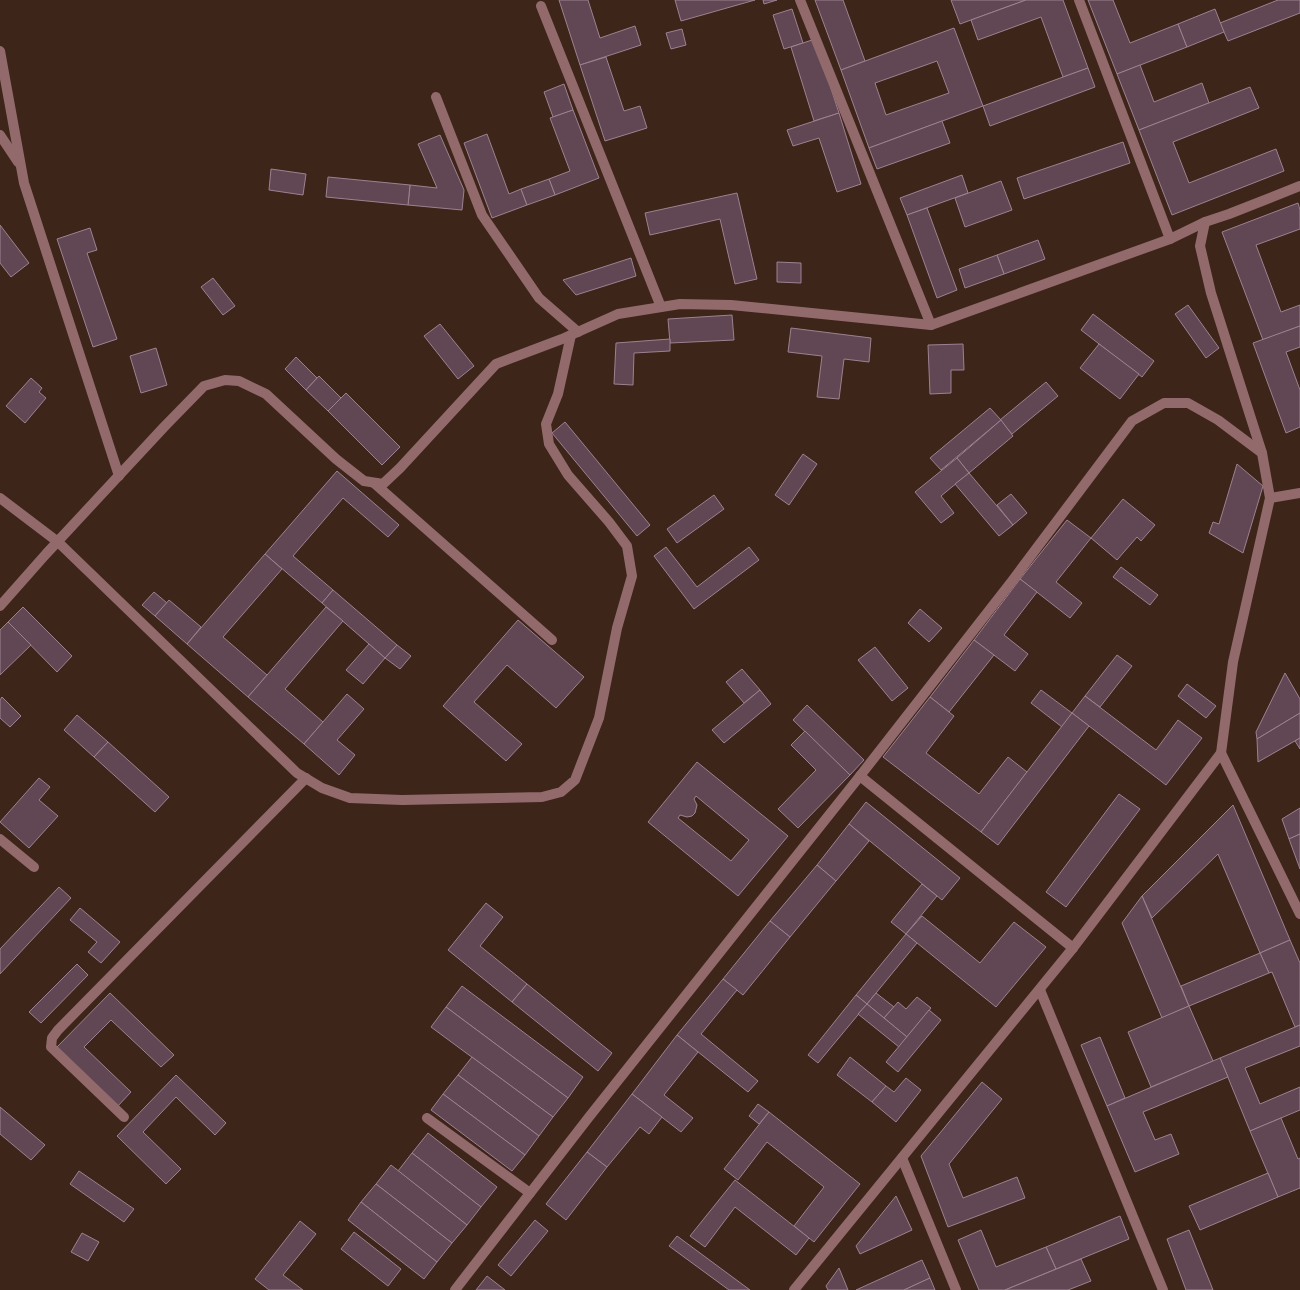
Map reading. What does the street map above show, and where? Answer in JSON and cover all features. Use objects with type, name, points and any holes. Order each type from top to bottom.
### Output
[{"type":"street","points":[[800,0],[931,325]]},
{"type":"street","points":[[1079,0],[1170,239]]},
{"type":"street","points":[[541,6],[661,307]]},
{"type":"street","points":[[0,50],[24,183],[119,476]]},
{"type":"street","points":[[436,97],[482,215],[539,298],[571,335]]},
{"type":"street","points":[[0,136],[21,165]]},
{"type":"street","points":[[0,606],[204,386],[225,380],[239,381],[266,394],[336,459],[364,481],[383,484],[496,364],[571,335],[618,314],[680,304],[731,305],[931,325],[1170,239],[1205,222],[1300,186]]},
{"type":"street","points":[[794,1290],[1040,990],[1221,753],[1233,662],[1270,498],[1262,453],[1212,293],[1200,246],[1205,222]]},
{"type":"street","points":[[0,498],[58,542],[297,773],[322,788],[350,798],[402,800],[542,798],[561,792],[575,780],[599,718],[616,628],[632,576],[627,546],[609,522],[568,475],[549,444],[546,424],[558,394],[571,335]]},
{"type":"street","points":[[455,1290],[1012,581],[1132,421],[1164,403],[1188,403],[1218,420],[1262,453]]},
{"type":"street","points":[[374,483],[552,640]]},
{"type":"street","points":[[1270,498],[1300,493]]},
{"type":"street","points":[[1221,753],[1300,914]]},
{"type":"street","points":[[860,776],[1073,948]]},
{"type":"street","points":[[124,1117],[51,1048],[52,1038],[58,1030],[306,778]]},
{"type":"street","points":[[0,839],[34,867]]},
{"type":"street","points":[[1040,990],[1163,1290]]},
{"type":"street","points":[[427,1118],[530,1193]]},
{"type":"street","points":[[902,1158],[956,1290]]},
{"type":"building","points":[[559,0],[588,0],[600,38],[635,26],[641,45],[580,65]]},
{"type":"building","points":[[675,0],[755,0],[681,21]]},
{"type":"building","points":[[763,0],[777,0],[764,4]]},
{"type":"building","points":[[815,0],[843,0],[865,61],[841,70]]},
{"type":"building","points":[[951,0],[1026,0],[960,24]]},
{"type":"building","points":[[1026,0],[1063,0],[1088,68],[1063,77],[1041,17],[978,40],[971,20]]},
{"type":"building","points":[[1088,0],[1113,0],[1130,43],[1178,24],[1187,47],[1117,74]]},
{"type":"building","points":[[1278,0],[1300,0],[1300,13],[1228,41],[1220,23]]},
{"type":"building","points":[[792,9],[803,43],[784,49],[773,15]]},
{"type":"building","points":[[1215,9],[1224,32],[1187,47],[1178,24]]},
{"type":"building","points":[[954,28],[983,106],[869,148],[841,70]],"holes":[[[937,61],[949,93],[886,115],[875,83]]]},
{"type":"building","points":[[682,29],[686,45],[671,49],[666,33]]},
{"type":"building","points":[[815,39],[839,113],[814,121],[791,47]]},
{"type":"building","points":[[606,57],[624,111],[640,106],[647,128],[605,141],[580,65]]},
{"type":"building","points":[[1140,65],[1154,102],[1202,83],[1209,103],[1139,130],[1117,74]]},
{"type":"building","points":[[1088,68],[1095,87],[990,126],[983,106]]},
{"type":"building","points":[[564,84],[573,110],[553,117],[544,92]]},
{"type":"building","points":[[1250,87],[1259,108],[1173,142],[1189,183],[1276,149],[1284,171],[1172,215],[1139,130]]},
{"type":"building","points":[[573,110],[599,178],[555,195],[549,179],[570,171],[550,118]]},
{"type":"building","points":[[839,113],[861,184],[837,192],[819,138],[793,146],[787,130]]},
{"type":"building","points":[[942,121],[950,143],[877,169],[869,148]]},
{"type":"building","points":[[487,134],[509,194],[521,189],[527,205],[492,218],[464,143]]},
{"type":"building","points":[[440,135],[464,190],[462,210],[408,205],[410,185],[437,188],[418,144]]},
{"type":"building","points":[[1123,142],[1130,163],[1024,199],[1017,178]]},
{"type":"building","points":[[271,169],[306,174],[303,195],[269,190]]},
{"type":"building","points":[[962,175],[968,193],[907,215],[900,198]]},
{"type":"building","points":[[328,177],[410,185],[408,205],[326,197]]},
{"type":"building","points":[[549,179],[555,195],[527,205],[521,189]]},
{"type":"building","points":[[1001,181],[1012,210],[965,227],[955,198]]},
{"type":"building","points":[[737,193],[757,279],[735,284],[720,219],[650,235],[645,213]]},
{"type":"building","points":[[1298,203],[1300,210],[1300,229],[1256,245],[1281,312],[1300,305],[1300,326],[1263,340],[1222,232]]},
{"type":"building","points":[[927,208],[957,290],[937,298],[907,215]]},
{"type":"building","points":[[0,225],[29,263],[11,277],[0,263]]},
{"type":"building","points":[[90,228],[97,250],[87,253],[117,339],[93,347],[57,239]]},
{"type":"building","points":[[1038,240],[1045,259],[1004,274],[997,255]]},
{"type":"building","points":[[997,255],[1004,274],[965,288],[959,269]]},
{"type":"building","points":[[631,258],[636,276],[576,295],[563,280]]},
{"type":"building","points":[[777,262],[801,263],[801,283],[777,282]]},
{"type":"building","points":[[213,278],[235,306],[223,315],[201,287]]},
{"type":"building","points":[[1188,305],[1219,348],[1206,358],[1175,314]]},
{"type":"building","points":[[1093,314],[1154,361],[1142,377],[1081,330]]},
{"type":"building","points":[[732,315],[734,340],[670,343],[668,319]]},
{"type":"building","points":[[440,324],[474,366],[458,379],[424,336]]},
{"type":"building","points":[[1300,326],[1300,347],[1286,352],[1300,390],[1300,427],[1286,433],[1253,343]]},
{"type":"building","points":[[791,328],[871,338],[869,362],[844,359],[839,399],[817,397],[822,356],[788,352]]},
{"type":"building","points":[[670,339],[670,351],[634,353],[633,385],[614,384],[616,343]]},
{"type":"building","points":[[963,344],[964,370],[951,370],[951,393],[930,394],[928,345]]},
{"type":"building","points":[[1099,344],[1139,374],[1120,399],[1080,368]]},
{"type":"building","points":[[156,348],[167,385],[141,393],[130,356]]},
{"type":"building","points":[[296,357],[317,378],[306,390],[285,369]]},
{"type":"building","points":[[319,376],[341,398],[328,411],[306,390]]},
{"type":"building","points":[[31,378],[42,388],[39,392],[46,398],[25,423],[6,406]]},
{"type":"building","points":[[1046,382],[1058,396],[1012,434],[1000,420]]},
{"type":"building","points":[[346,393],[400,447],[382,465],[328,411]]},
{"type":"building","points":[[990,408],[1001,420],[941,470],[930,458]]},
{"type":"building","points":[[1001,420],[1013,436],[969,473],[957,458]]},
{"type":"building","points":[[565,422],[650,525],[637,536],[552,433]]},
{"type":"building","points":[[803,454],[817,464],[789,505],[775,495]]},
{"type":"building","points":[[957,458],[969,473],[941,496],[954,513],[941,523],[915,492]]},
{"type":"building","points":[[1237,464],[1263,486],[1243,553],[1209,533],[1213,522],[1219,524]]},
{"type":"building","points":[[337,471],[399,525],[388,537],[343,498],[293,556],[333,590],[322,603],[265,554]]},
{"type":"building","points":[[969,473],[1013,525],[999,536],[955,484]]},
{"type":"building","points":[[1011,494],[1027,513],[1013,525],[997,505]]},
{"type":"building","points":[[714,495],[724,509],[677,543],[667,529]]},
{"type":"building","points":[[1123,499],[1155,525],[1141,541],[1137,537],[1117,560],[1091,538]]},
{"type":"building","points":[[1067,520],[1091,538],[1056,582],[1082,603],[1070,618],[1020,579]]},
{"type":"building","points":[[666,547],[697,587],[749,547],[759,560],[694,609],[654,556]]},
{"type":"building","points":[[265,554],[282,569],[223,637],[267,675],[248,697],[187,644]]},
{"type":"building","points":[[1121,567],[1158,595],[1150,605],[1113,577]]},
{"type":"building","points":[[1020,579],[1037,592],[1004,635],[1028,654],[1015,671],[974,640]]},
{"type":"building","points":[[333,590],[397,645],[385,658],[322,603]]},
{"type":"building","points":[[154,592],[167,603],[155,616],[142,605]]},
{"type":"building","points":[[169,600],[201,627],[187,644],[155,616]]},
{"type":"building","points":[[23,607],[72,656],[57,672],[8,622]]},
{"type":"building","points":[[326,607],[343,621],[285,689],[323,722],[304,744],[248,697]]},
{"type":"building","points":[[920,609],[942,628],[929,642],[908,623]]},
{"type":"building","points":[[518,620],[584,677],[556,708],[507,665],[474,702],[522,744],[506,761],[443,706]]},
{"type":"building","points":[[8,622],[31,645],[0,675],[0,630]]},
{"type":"building","points":[[974,640],[994,655],[949,712],[930,697]]},
{"type":"building","points":[[369,644],[385,658],[363,684],[346,670]]},
{"type":"building","points":[[397,645],[411,656],[400,669],[385,658]]},
{"type":"building","points":[[875,647],[908,688],[892,701],[858,660]]},
{"type":"building","points":[[1117,655],[1132,666],[1100,707],[1085,696]]},
{"type":"building","points":[[742,669],[760,690],[744,703],[726,682]]},
{"type":"building","points":[[1285,673],[1300,699],[1300,713],[1257,739],[1256,732]]},
{"type":"building","points":[[1187,684],[1216,706],[1206,718],[1178,696]]},
{"type":"building","points":[[760,690],[771,704],[724,743],[712,730]]},
{"type":"building","points":[[1041,690],[1072,713],[1062,727],[1031,703]]},
{"type":"building","points":[[347,694],[364,709],[337,740],[355,755],[339,775],[304,744]]},
{"type":"building","points":[[1085,696],[1156,750],[1178,720],[1202,738],[1166,785],[1072,713]]},
{"type":"building","points":[[2,697],[21,716],[10,727],[0,718],[0,700]]},
{"type":"building","points":[[930,697],[954,716],[926,753],[979,794],[1008,757],[1027,772],[981,832],[883,757]]},
{"type":"building","points":[[807,705],[864,760],[850,775],[793,720]]},
{"type":"building","points":[[1072,713],[1089,726],[998,845],[981,832]]},
{"type":"building","points":[[1300,713],[1300,738],[1258,762],[1257,739]]},
{"type":"building","points":[[77,715],[108,742],[94,757],[64,730]]},
{"type":"building","points":[[805,731],[850,775],[798,828],[778,809],[816,770],[791,745]]},
{"type":"building","points":[[1300,738],[1300,749],[1295,741]]},
{"type":"building","points":[[108,742],[169,797],[155,812],[94,757]]},
{"type":"building","points":[[697,762],[788,836],[738,896],[648,822]],"holes":[[[696,796],[749,840],[731,861],[678,818],[680,815],[687,817],[692,816],[695,813],[697,805],[694,799]]]},
{"type":"building","points":[[39,778],[50,787],[39,800],[58,816],[29,848],[0,822]]},
{"type":"building","points":[[1119,794],[1140,809],[1066,907],[1046,892]]},
{"type":"building","points":[[866,802],[960,878],[942,900],[849,824]]},
{"type":"building","points":[[1233,805],[1290,940],[1260,953],[1218,854],[1152,918],[1142,896]]},
{"type":"building","points":[[1300,808],[1300,834],[1289,839],[1282,819]]},
{"type":"building","points":[[849,824],[869,841],[836,881],[817,865]]},
{"type":"building","points":[[1300,834],[1300,869],[1289,839]]},
{"type":"building","points":[[817,865],[836,881],[790,937],[770,921]]},
{"type":"building","points":[[922,884],[937,896],[906,934],[891,922]]},
{"type":"building","points":[[59,887],[71,898],[0,974],[0,949]]},
{"type":"building","points":[[1142,896],[1189,1006],[1162,1018],[1122,923]]},
{"type":"building","points":[[486,903],[503,917],[480,946],[527,984],[512,1002],[448,950]]},
{"type":"building","points":[[80,908],[120,942],[101,963],[88,952],[97,942],[70,920]]},
{"type":"building","points":[[922,916],[980,963],[1014,922],[1046,947],[996,1007],[906,934]]},
{"type":"building","points":[[770,921],[790,937],[743,995],[723,979]]},
{"type":"building","points":[[906,934],[917,943],[867,1004],[856,995]]},
{"type":"building","points":[[1290,940],[1300,963],[1300,1025],[1295,1027],[1272,972],[1269,973],[1260,953]]},
{"type":"building","points":[[1260,953],[1269,973],[1189,1006],[1181,986]]},
{"type":"building","points":[[77,964],[88,975],[41,1023],[29,1012]]},
{"type":"building","points":[[723,979],[737,990],[701,1034],[758,1081],[748,1092],[677,1035]]},
{"type":"building","points":[[527,984],[612,1053],[598,1071],[512,1002]]},
{"type":"building","points":[[462,986],[583,1077],[568,1098],[446,1007]]},
{"type":"building","points":[[110,993],[174,1055],[161,1067],[111,1020],[84,1047],[131,1092],[117,1107],[56,1048]]},
{"type":"building","points":[[876,993],[894,1007],[884,1018],[867,1004]]},
{"type":"building","points":[[856,995],[867,1004],[818,1063],[808,1055]]},
{"type":"building","points":[[917,997],[931,1008],[907,1037],[884,1018],[898,1002],[906,1009]]},
{"type":"building","points":[[867,1004],[907,1037],[899,1047],[858,1014]]},
{"type":"building","points":[[1189,1006],[1213,1061],[1151,1087],[1128,1032]]},
{"type":"building","points":[[446,1007],[568,1098],[553,1117],[431,1027]]},
{"type":"building","points":[[929,1010],[941,1020],[898,1072],[886,1062]]},
{"type":"building","points":[[1300,1025],[1300,1046],[1245,1068],[1260,1104],[1300,1087],[1300,1110],[1250,1131],[1220,1058]]},
{"type":"building","points":[[677,1035],[698,1052],[664,1095],[693,1118],[681,1132],[632,1094]]},
{"type":"building","points":[[1100,1037],[1125,1098],[1107,1106],[1081,1045]]},
{"type":"building","points":[[472,1057],[553,1117],[539,1136],[458,1075]]},
{"type":"building","points":[[850,1057],[886,1086],[872,1102],[837,1075]]},
{"type":"building","points":[[1220,1058],[1228,1077],[1143,1112],[1155,1140],[1171,1134],[1179,1154],[1135,1172],[1107,1106]]},
{"type":"building","points":[[176,1075],[226,1123],[215,1135],[176,1097],[143,1132],[181,1169],[166,1184],[117,1136]]},
{"type":"building","points":[[458,1075],[539,1136],[525,1155],[443,1094]]},
{"type":"building","points":[[906,1078],[921,1090],[896,1122],[872,1102],[886,1086],[894,1092]]},
{"type":"building","points":[[982,1082],[1002,1099],[949,1164],[963,1198],[1017,1177],[1025,1198],[948,1227],[921,1156]]},
{"type":"building","points":[[443,1094],[525,1155],[512,1171],[431,1110]]},
{"type":"building","points":[[632,1094],[662,1117],[649,1134],[640,1127],[607,1167],[587,1152]]},
{"type":"building","points":[[758,1104],[769,1112],[759,1124],[749,1116]]},
{"type":"building","points":[[0,1107],[45,1145],[31,1160],[0,1134]]},
{"type":"building","points":[[769,1112],[860,1184],[814,1242],[794,1226],[824,1187],[767,1142],[738,1180],[724,1169]]},
{"type":"building","points":[[1281,1118],[1298,1159],[1300,1158],[1300,1188],[1278,1197],[1250,1131]]},
{"type":"building","points":[[428,1133],[497,1187],[481,1207],[412,1153]]},
{"type":"building","points":[[587,1152],[607,1167],[566,1220],[546,1204]]},
{"type":"building","points":[[412,1153],[481,1207],[467,1225],[398,1171]]},
{"type":"building","points":[[391,1165],[467,1225],[452,1243],[376,1184]]},
{"type":"building","points":[[79,1171],[134,1209],[124,1222],[70,1184]]},
{"type":"building","points":[[1268,1173],[1278,1197],[1200,1230],[1189,1206]]},
{"type":"building","points":[[735,1180],[809,1238],[796,1255],[735,1207],[705,1247],[690,1236]]},
{"type":"building","points":[[376,1184],[452,1243],[437,1262],[361,1202]]},
{"type":"building","points":[[896,1196],[912,1230],[860,1254],[856,1246]]},
{"type":"building","points":[[361,1202],[437,1262],[424,1279],[348,1220]]},
{"type":"building","points":[[1120,1216],[1129,1239],[1056,1269],[1046,1247]]},
{"type":"building","points":[[535,1220],[548,1231],[511,1276],[498,1265]]},
{"type":"building","points":[[300,1221],[316,1234],[283,1275],[303,1290],[269,1290],[255,1279]]},
{"type":"building","points":[[981,1230],[996,1267],[1046,1247],[1056,1269],[1005,1290],[979,1290],[958,1240]]},
{"type":"building","points":[[1189,1230],[1213,1290],[1186,1290],[1167,1239]]},
{"type":"building","points":[[354,1232],[401,1269],[388,1286],[341,1249]]},
{"type":"building","points":[[82,1233],[99,1242],[88,1261],[71,1252]]},
{"type":"building","points":[[677,1236],[750,1290],[729,1290],[669,1246]]},
{"type":"building","points":[[1081,1259],[1091,1281],[1068,1290],[1005,1290]]},
{"type":"building","points":[[922,1260],[930,1278],[904,1290],[856,1290]]},
{"type":"building","points":[[839,1268],[848,1290],[828,1290],[826,1286]]},
{"type":"building","points":[[487,1276],[505,1290],[476,1290]]},
{"type":"building","points":[[930,1278],[935,1290],[904,1290]]}]
